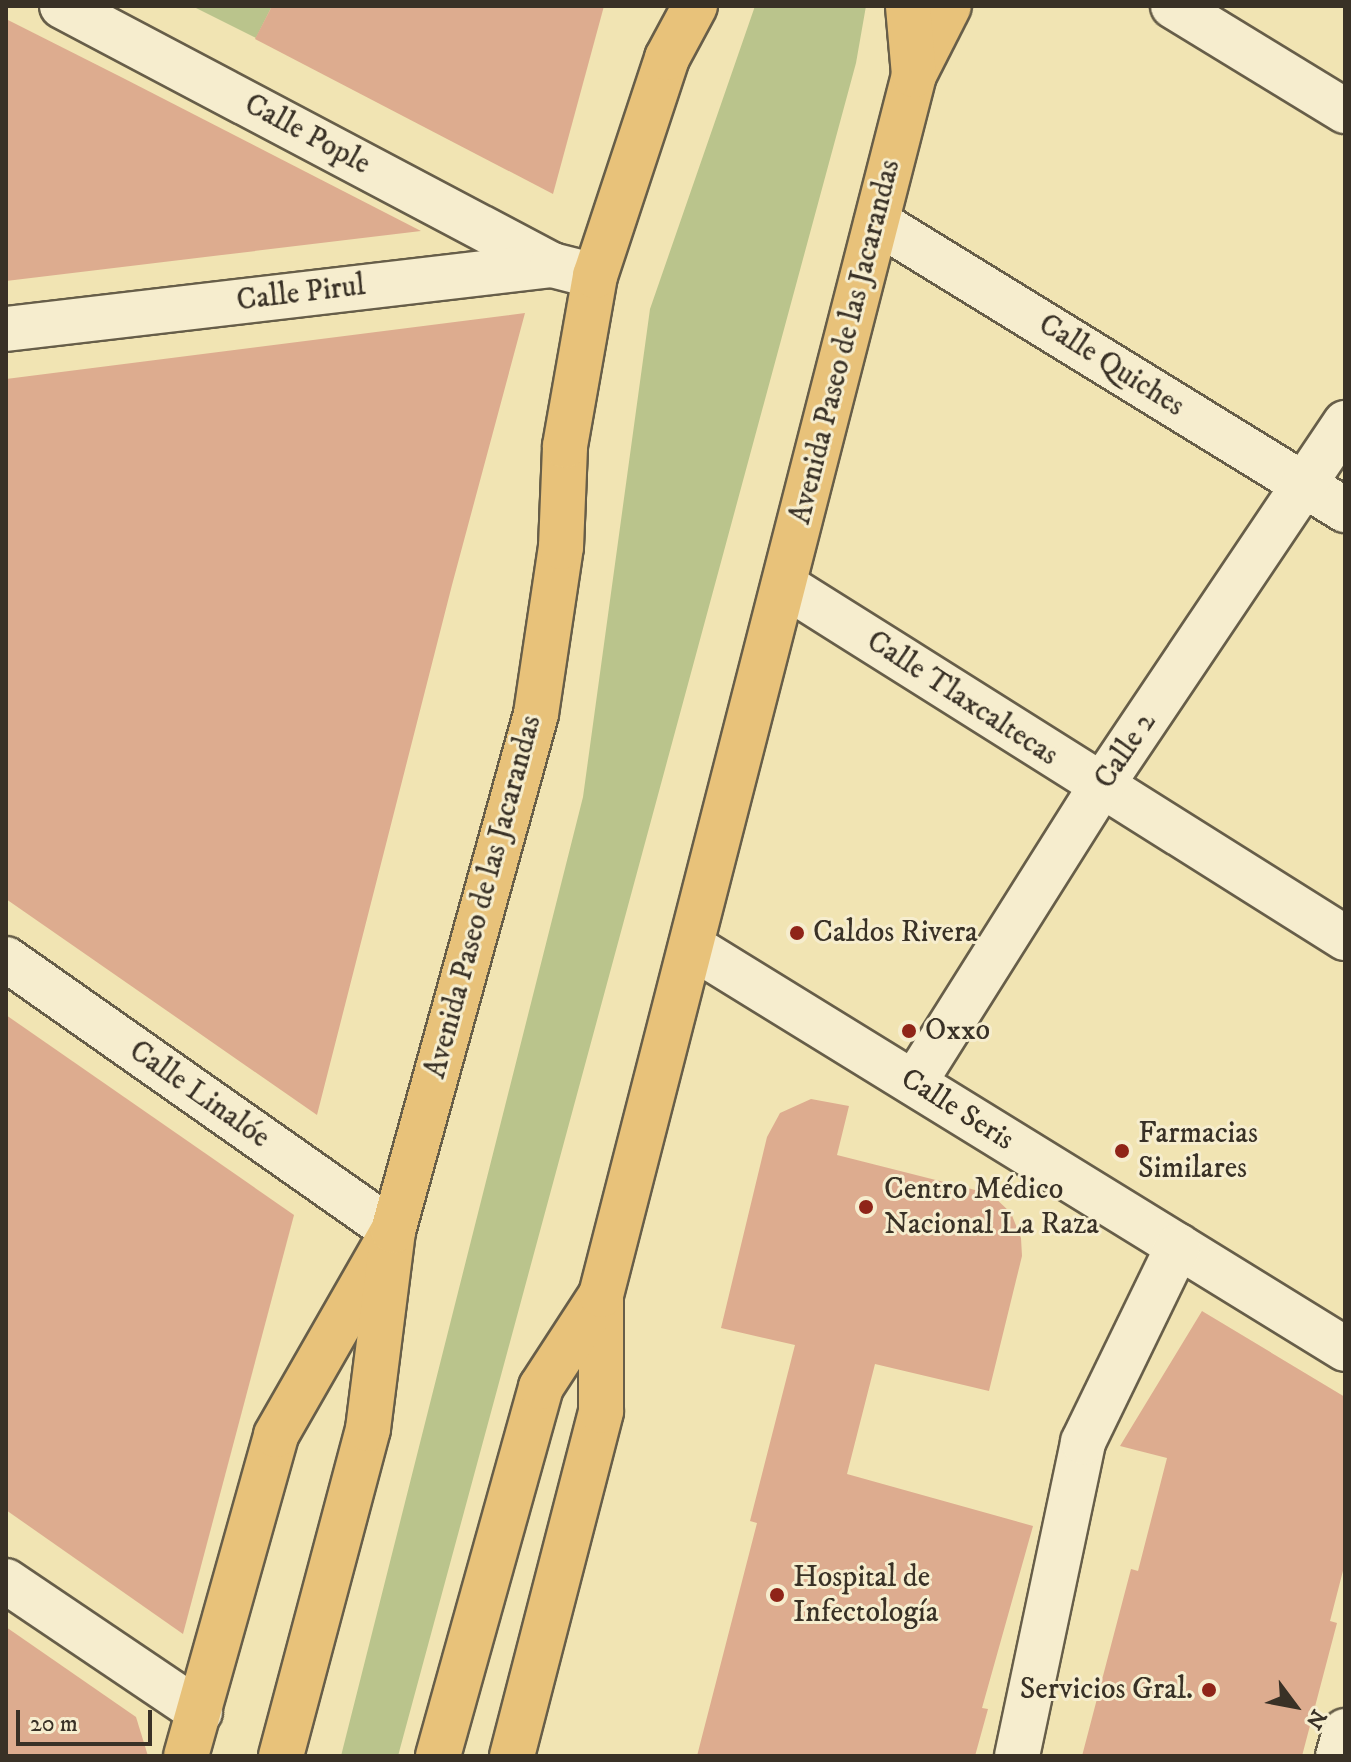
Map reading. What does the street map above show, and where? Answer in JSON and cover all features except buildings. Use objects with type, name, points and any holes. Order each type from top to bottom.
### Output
[{"type":"main road","name":"Avenida Paseo de las Jacarandas","points":[[186,1756],[276,1435],[393,1231],[536,714],[557,578],[565,446],[595,276],[667,58],[671,6]]},
{"type":"main road","points":[[667,58],[695,6]]},
{"type":"main road","points":[[908,6],[914,75]]},
{"type":"main road","name":"Avenida Paseo de las Jacarandas","points":[[512,1756],[601,1411],[601,1295],[914,75],[949,6]]},
{"type":"main road","points":[[281,1756],[368,1429],[393,1231]]},
{"type":"main road","points":[[438,1756],[541,1387],[601,1295]]},
{"type":"street","name":"Calle Pople","points":[[62,6],[552,265]]},
{"type":"street","points":[[1173,6],[1345,111]]},
{"type":"street","name":"Calle Quiches","points":[[877,222],[1345,510]]},
{"type":"street","name":"Calle Pirul","points":[[6,329],[552,265],[595,276]]},
{"type":"street","name":"Calle 2","points":[[914,1083],[1100,788],[1345,423]]},
{"type":"street","name":"Calle Tlaxcaltecas","points":[[784,585],[1100,788],[1345,938]]},
{"type":"street","name":"Calle Seris","points":[[691,946],[1345,1349]]},
{"type":"street","name":"Calle Linalóe","points":[[6,959],[393,1231]]},
{"type":"street","points":[[1017,1756],[1083,1442],[1178,1246]]},
{"type":"street","points":[[6,1581],[200,1712]]},
{"type":"street","points":[[1338,1756],[1345,1731]]},
{"type":"green space","points":[[192,6],[272,6],[256,38]]},
{"type":"green space","points":[[755,6],[866,6],[856,63],[398,1756],[341,1756],[583,797],[650,309]]},
{"type":"place","name":"Caldos Rivera","points":[[797,933]]},
{"type":"place","name":"Oxxo","points":[[909,1031]]},
{"type":"place","name":"Farmacias Similares","points":[[1122,1151]]},
{"type":"place","name":"Centro Médico Nacional La Raza","points":[[866,1207]]},
{"type":"place","name":"Hospital de Infectología","points":[[777,1595]]},
{"type":"place","name":"Servicios Gral.","points":[[1209,1690]]}]
